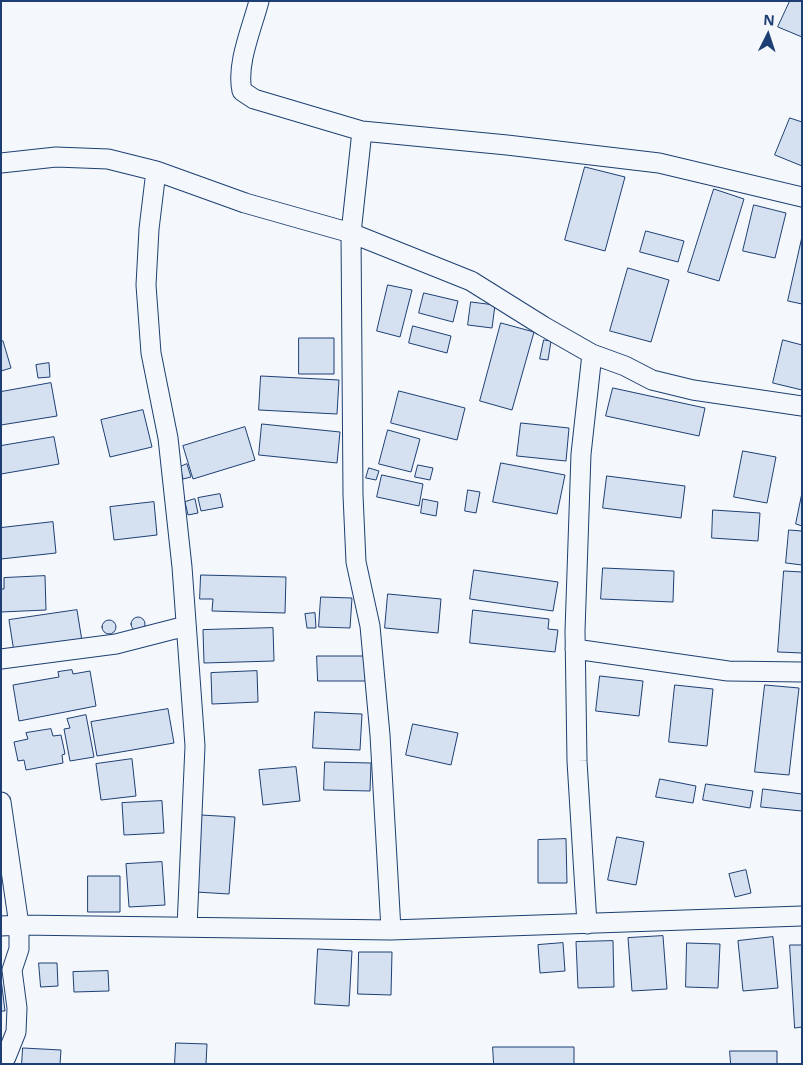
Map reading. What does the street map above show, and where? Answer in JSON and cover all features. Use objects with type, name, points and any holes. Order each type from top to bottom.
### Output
[{"type":"street","points":[[259,1],[240,69],[242,91],[254,99],[362,131],[507,145],[659,163],[802,197]]},
{"type":"street","points":[[362,131],[351,233],[356,562],[370,626],[380,735],[391,930]]},
{"type":"street","points":[[1,163],[56,157],[108,159],[156,170],[245,203],[351,233],[471,281],[592,354],[625,366],[652,380],[694,390],[802,406]]},
{"type":"street","points":[[156,170],[149,228],[146,286],[151,353],[168,438],[182,567],[195,746],[187,927]]},
{"type":"street","points":[[587,924],[577,761],[575,649],[581,454],[592,354]]},
{"type":"street","points":[[1,659],[116,644],[186,626]]},
{"type":"street","points":[[575,649],[728,671],[802,672]]},
{"type":"street","points":[[1,802],[10,926],[19,949],[12,970],[17,1008],[16,1032],[6,1057]]},
{"type":"street","points":[[10,926],[391,930],[802,916]]},
{"type":"building","points":[[790,1],[802,1],[802,37],[778,27]]},
{"type":"building","points":[[790,118],[802,122],[802,166],[775,155]]},
{"type":"building","points":[[585,167],[625,177],[605,251],[565,240]]},
{"type":"building","points":[[714,189],[744,199],[719,281],[688,272]]},
{"type":"building","points":[[754,205],[786,213],[775,258],[743,251]]},
{"type":"building","points":[[646,231],[684,241],[678,262],[640,252]]},
{"type":"building","points":[[802,237],[802,304],[788,301]]},
{"type":"building","points":[[628,268],[669,280],[651,342],[610,331]]},
{"type":"building","points":[[388,285],[412,290],[400,337],[377,331]]},
{"type":"building","points":[[424,293],[458,301],[453,322],[419,313]]},
{"type":"building","points":[[471,302],[495,305],[492,328],[468,325]]},
{"type":"building","points":[[501,323],[534,332],[512,410],[480,401]]},
{"type":"building","points":[[413,326],[451,336],[447,353],[409,343]]},
{"type":"building","points":[[299,338],[334,338],[334,374],[299,374]]},
{"type":"building","points":[[544,340],[551,341],[548,360],[540,359]]},
{"type":"building","points":[[783,340],[802,345],[802,390],[773,383]]},
{"type":"building","points":[[3,341],[11,368],[1,371],[1,342]]},
{"type":"building","points":[[49,363],[50,377],[38,378],[36,365]]},
{"type":"building","points":[[261,376],[339,380],[337,414],[259,410]]},
{"type":"building","points":[[51,383],[57,416],[1,425],[1,392]]},
{"type":"building","points":[[613,388],[705,408],[699,436],[606,416]]},
{"type":"building","points":[[399,391],[465,408],[457,440],[391,423]]},
{"type":"building","points":[[143,410],[152,447],[110,457],[101,420]]},
{"type":"building","points":[[521,423],[569,428],[566,461],[517,456]]},
{"type":"building","points":[[262,424],[340,432],[337,463],[259,455]]},
{"type":"building","points":[[245,427],[255,460],[193,479],[183,446]]},
{"type":"building","points":[[388,430],[420,439],[411,472],[379,464]]},
{"type":"building","points":[[54,437],[59,464],[1,474],[1,446]]},
{"type":"building","points":[[743,451],[776,457],[767,503],[734,497]]},
{"type":"building","points":[[501,463],[565,475],[557,514],[493,502]]},
{"type":"building","points":[[187,464],[191,477],[183,479],[180,467]]},
{"type":"building","points":[[418,465],[433,468],[430,480],[415,477]]},
{"type":"building","points":[[369,468],[379,471],[376,480],[366,478]]},
{"type":"building","points":[[382,475],[423,484],[419,506],[377,497]]},
{"type":"building","points":[[607,476],[685,486],[681,518],[603,508]]},
{"type":"building","points":[[468,490],[480,492],[476,513],[465,511]]},
{"type":"building","points":[[802,493],[802,526],[796,524]]},
{"type":"building","points":[[220,494],[223,507],[201,511],[198,498]]},
{"type":"building","points":[[195,499],[198,513],[188,515],[185,502]]},
{"type":"building","points":[[423,499],[438,502],[436,516],[421,513]]},
{"type":"building","points":[[154,502],[157,535],[114,540],[110,507]]},
{"type":"building","points":[[713,510],[760,513],[758,541],[712,538]]},
{"type":"building","points":[[53,522],[56,553],[1,559],[1,528]]},
{"type":"building","points":[[789,530],[802,531],[802,565],[786,563]]},
{"type":"building","points":[[603,568],[674,571],[673,602],[601,599]]},
{"type":"building","points":[[474,570],[558,582],[553,611],[470,599]]},
{"type":"building","points":[[784,571],[802,572],[802,653],[778,652]]},
{"type":"building","points":[[201,575],[286,577],[285,613],[212,611],[213,599],[200,599]]},
{"type":"building","points":[[45,576],[46,610],[1,612],[1,589],[4,589],[4,578]]},
{"type":"building","points":[[388,594],[441,599],[438,633],[385,628]]},
{"type":"building","points":[[321,597],[352,598],[350,628],[319,627]]},
{"type":"building","points":[[77,610],[82,641],[14,652],[9,620]]},
{"type":"building","points":[[473,610],[549,619],[548,629],[558,630],[555,652],[470,643]]},
{"type":"building","points":[[315,613],[316,628],[307,628],[305,614]]},
{"type":"building","points":[[138,617],[143,619],[145,624],[143,629],[138,631],[133,629],[131,624],[133,619]]},
{"type":"building","points":[[106,620],[112,620],[116,627],[112,634],[106,634],[102,630],[102,624]]},
{"type":"building","points":[[273,628],[274,661],[204,663],[203,630]]},
{"type":"building","points":[[317,656],[366,656],[366,681],[318,681]]},
{"type":"building","points":[[72,670],[73,674],[90,671],[96,706],[19,721],[13,685],[59,677],[58,672]]},
{"type":"building","points":[[257,671],[258,702],[212,704],[211,673]]},
{"type":"building","points":[[600,676],[643,681],[639,716],[596,711]]},
{"type":"building","points":[[675,685],[713,689],[707,746],[669,742]]},
{"type":"building","points":[[765,685],[799,688],[789,775],[755,772]]},
{"type":"building","points":[[168,709],[174,743],[97,756],[91,722]]},
{"type":"building","points":[[315,712],[362,714],[360,750],[313,748]]},
{"type":"building","points":[[86,715],[94,757],[70,761],[64,729],[70,728],[67,719]]},
{"type":"building","points":[[413,724],[458,733],[451,765],[406,755]]},
{"type":"building","points":[[51,729],[53,736],[61,735],[65,754],[62,755],[63,763],[26,770],[24,760],[18,761],[14,742],[28,739],[26,733]]},
{"type":"building","points":[[132,759],[136,796],[101,800],[96,764]]},
{"type":"building","points":[[325,762],[371,763],[370,791],[324,790]]},
{"type":"building","points":[[296,767],[300,801],[263,805],[259,770]]},
{"type":"building","points":[[660,779],[696,786],[693,803],[656,797]]},
{"type":"building","points":[[706,784],[753,791],[750,808],[703,800]]},
{"type":"building","points":[[763,789],[802,794],[802,811],[761,807]]},
{"type":"building","points":[[162,801],[164,833],[124,835],[122,803]]},
{"type":"building","points":[[201,815],[235,817],[229,894],[196,892]]},
{"type":"building","points":[[617,837],[644,842],[636,885],[608,880]]},
{"type":"building","points":[[566,839],[567,883],[538,883],[538,840]]},
{"type":"building","points":[[162,862],[165,905],[129,907],[126,864]]},
{"type":"building","points":[[746,870],[751,893],[735,897],[729,874]]},
{"type":"building","points":[[88,876],[120,876],[120,912],[88,912]]},
{"type":"building","points":[[663,936],[667,989],[632,991],[628,938]]},
{"type":"building","points":[[773,937],[778,988],[743,991],[738,941]]},
{"type":"building","points":[[613,941],[614,987],[578,988],[576,942]]},
{"type":"building","points":[[563,943],[565,971],[540,973],[538,945]]},
{"type":"building","points":[[687,943],[720,944],[718,988],[686,987]]},
{"type":"building","points":[[790,945],[802,945],[802,1027],[795,1028]]},
{"type":"building","points":[[318,949],[352,951],[349,1006],[315,1004]]},
{"type":"building","points":[[359,952],[392,952],[391,995],[358,994]]},
{"type":"building","points":[[39,963],[57,963],[58,986],[41,987]]},
{"type":"building","points":[[108,971],[109,991],[74,992],[73,972]]},
{"type":"building","points":[[1,979],[5,1011],[1,1011]]},
{"type":"building","points":[[176,1043],[207,1044],[206,1064],[175,1064]]},
{"type":"building","points":[[493,1047],[574,1047],[574,1064],[494,1064]]},
{"type":"building","points":[[23,1048],[61,1050],[60,1064],[22,1064]]},
{"type":"building","points":[[730,1051],[777,1051],[777,1064],[731,1064]]}]
